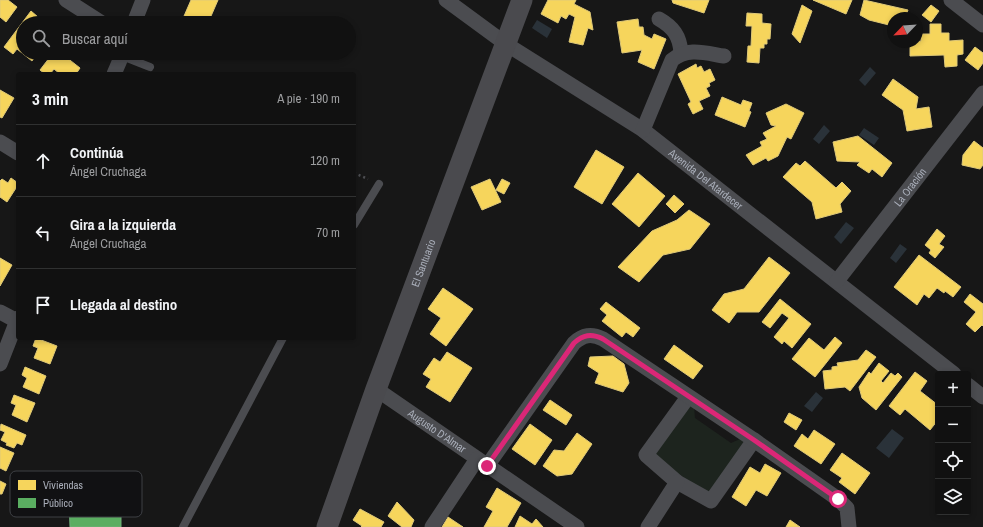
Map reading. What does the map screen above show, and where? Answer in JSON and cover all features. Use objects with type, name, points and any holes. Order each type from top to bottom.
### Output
[{"type":"street","points":[[66,0],[91,16]]},
{"type":"street","points":[[137,16],[143,0]]},
{"type":"street","name":"Avenida Del Atardecer","points":[[446,0],[506,44],[643,130],[950,371]]},
{"type":"street","name":"El Santuario","points":[[327,527],[376,389],[522,0]]},
{"type":"street","points":[[951,0],[983,25]]},
{"type":"street","points":[[659,19],[670,26],[677,36],[680,42],[680,53]]},
{"type":"street","points":[[643,130],[672,60],[680,53],[700,52],[724,56]]},
{"type":"street","points":[[115,72],[120,60]]},
{"type":"street","name":"La Oración","points":[[837,281],[981,100]]},
{"type":"street","points":[[0,142],[16,151]]},
{"type":"street","points":[[0,312],[16,320]]},
{"type":"street","points":[[0,364],[16,323]]},
{"type":"street","points":[[432,527],[574,343],[586,335],[593,335],[603,339],[754,440],[843,503],[848,515],[849,527]]},
{"type":"street","points":[[971,387],[983,397]]},
{"type":"street","name":"Augusto D'Almar","points":[[376,389],[577,527]]},
{"type":"street","points":[[688,396],[646,455],[678,482],[711,501],[754,440]]},
{"type":"street","points":[[648,527],[678,482]]},
{"type":"lane","points":[[135,60],[150,67]]},
{"type":"lane","points":[[356,222],[379,184]]},
{"type":"lane","points":[[183,527],[282,340]]},
{"type":"shaded area","points":[[537,20],[552,29],[547,38],[532,28]]},
{"type":"shaded area","points":[[870,67],[876,73],[865,86],[859,80]]},
{"type":"shaded area","points":[[824,125],[830,131],[819,144],[813,139]]},
{"type":"shaded area","points":[[864,128],[879,138],[874,145],[859,135]]},
{"type":"shaded area","points":[[846,222],[854,228],[841,244],[834,237]]},
{"type":"shaded area","points":[[900,244],[907,249],[896,263],[890,258]]},
{"type":"shaded area","points":[[816,392],[823,398],[812,412],[804,406]]},
{"type":"shaded area","points":[[689,406],[694,406],[695,418],[731,443],[740,439],[743,441],[743,444],[710,493],[705,494],[654,455]]},
{"type":"shaded area","points":[[892,429],[904,438],[889,458],[876,448]]},
{"type":"building: Viviendas","points":[[0,0],[8,0],[17,7],[6,22],[0,17]]},
{"type":"building: Viviendas","points":[[191,0],[218,0],[211,16],[184,16]]},
{"type":"building: Viviendas","points":[[548,0],[576,0],[574,4],[590,12],[593,30],[588,28],[583,45],[569,42],[575,17],[569,14],[566,19],[561,16],[558,23],[541,14]]},
{"type":"building: Viviendas","points":[[672,0],[709,0],[704,13],[673,3]]},
{"type":"building: Viviendas","points":[[813,0],[852,0],[846,14]]},
{"type":"building: Viviendas","points":[[864,0],[908,10],[907,12],[887,12],[887,24],[869,20],[860,15]]},
{"type":"building: Viviendas","points":[[802,5],[812,11],[800,43],[792,34]]},
{"type":"building: Viviendas","points":[[931,5],[939,11],[931,22],[923,16]]},
{"type":"building: Viviendas","points":[[31,11],[37,16],[27,16]]},
{"type":"building: Viviendas","points":[[747,13],[762,14],[762,23],[771,24],[770,39],[767,39],[767,44],[764,44],[764,48],[760,48],[759,63],[747,62],[748,46],[751,46],[752,26],[746,26]]},
{"type":"building: Viviendas","points":[[638,19],[639,27],[643,27],[644,35],[652,39],[654,34],[666,39],[654,69],[638,62],[642,50],[622,53],[617,22]]},
{"type":"building: Viviendas","points":[[930,24],[941,24],[941,33],[949,33],[949,41],[963,40],[963,54],[957,55],[957,66],[945,67],[944,55],[910,56],[910,48],[923,48],[923,34],[930,34]]},
{"type":"building: Viviendas","points":[[16,31],[16,50],[13,54],[4,47]]},
{"type":"building: Viviendas","points":[[975,47],[983,53],[983,63],[978,70],[965,60]]},
{"type":"building: Viviendas","points":[[48,60],[70,60],[80,68],[77,72],[58,72],[54,69],[52,72],[42,72],[40,70]]},
{"type":"building: Viviendas","points":[[696,64],[697,68],[701,66],[704,72],[710,69],[715,80],[709,83],[710,86],[706,88],[710,96],[699,101],[703,109],[693,114],[688,104],[691,102],[678,74]]},
{"type":"building: Viviendas","points":[[893,79],[918,97],[916,109],[929,107],[932,127],[907,131],[903,110],[882,95]]},
{"type":"building: Viviendas","points":[[0,90],[14,98],[2,118],[0,117]]},
{"type":"building: Viviendas","points":[[722,97],[741,105],[743,100],[752,103],[749,111],[751,112],[745,127],[715,115]]},
{"type":"building: Viviendas","points":[[786,104],[804,113],[791,139],[787,137],[778,156],[768,161],[766,158],[753,165],[746,155],[762,146],[760,142],[767,139],[763,133],[776,126],[771,125],[766,113]]},
{"type":"building: Viviendas","points":[[858,136],[892,163],[882,177],[872,169],[869,173],[857,165],[860,162],[837,161],[833,142]]},
{"type":"building: Viviendas","points":[[974,141],[983,148],[983,165],[980,169],[962,165],[963,155]]},
{"type":"building: Viviendas","points":[[596,150],[624,167],[602,204],[574,187]]},
{"type":"building: Viviendas","points":[[805,161],[836,188],[842,182],[851,191],[840,204],[842,212],[816,219],[812,202],[783,177],[796,163],[800,166]]},
{"type":"building: Viviendas","points":[[638,173],[665,196],[639,227],[612,204]]},
{"type":"building: Viviendas","points":[[11,178],[16,182],[16,188],[7,202],[0,197],[0,181],[2,179],[8,183]]},
{"type":"building: Viviendas","points":[[490,179],[501,202],[482,210],[471,187]]},
{"type":"building: Viviendas","points":[[502,179],[510,183],[504,194],[496,190]]},
{"type":"building: Viviendas","points":[[674,195],[684,204],[675,213],[666,204]]},
{"type":"building: Viviendas","points":[[689,210],[710,224],[690,249],[663,255],[639,282],[618,267],[652,231],[677,220]]},
{"type":"building: Viviendas","points":[[937,229],[945,236],[939,244],[944,247],[935,258],[929,253],[931,250],[925,245]]},
{"type":"building: Viviendas","points":[[919,255],[961,287],[953,297],[945,291],[944,293],[937,288],[929,298],[924,294],[917,305],[894,287]]},
{"type":"building: Viviendas","points":[[769,257],[790,273],[759,312],[737,312],[729,323],[712,310],[724,294],[744,289]]},
{"type":"building: Viviendas","points":[[0,258],[12,265],[0,286]]},
{"type":"building: Viviendas","points":[[443,288],[473,309],[446,346],[430,334],[441,318],[428,309]]},
{"type":"building: Viviendas","points":[[970,294],[983,304],[983,326],[982,325],[975,332],[966,324],[976,312],[964,302]]},
{"type":"building: Viviendas","points":[[780,299],[811,324],[792,348],[784,341],[782,344],[774,337],[789,318],[782,313],[770,328],[762,322]]},
{"type":"building: Viviendas","points":[[606,302],[640,328],[633,337],[626,332],[622,337],[602,321],[607,315],[600,309]]},
{"type":"building: Viviendas","points":[[835,337],[842,343],[815,377],[792,359],[809,338],[824,350]]},
{"type":"building: Viviendas","points":[[35,340],[41,340],[57,346],[50,364],[34,358],[38,348],[33,346]]},
{"type":"building: Viviendas","points":[[674,345],[703,366],[693,379],[664,359]]},
{"type":"building: Viviendas","points":[[866,350],[876,357],[850,391],[845,387],[825,389],[823,371],[832,370],[832,367],[838,366],[837,363],[858,360]]},
{"type":"building: Viviendas","points":[[447,352],[472,368],[450,402],[426,387],[431,379],[423,374],[434,358],[440,362]]},
{"type":"building: Viviendas","points":[[613,356],[624,364],[629,383],[623,392],[595,383],[599,373],[588,366],[590,357]]},
{"type":"building: Viviendas","points":[[879,363],[889,371],[881,381],[883,383],[891,373],[895,376],[898,373],[902,377],[876,410],[862,398],[859,387],[869,372],[871,374]]},
{"type":"building: Viviendas","points":[[25,367],[46,376],[39,394],[23,387],[27,378],[22,375]]},
{"type":"building: Viviendas","points":[[915,372],[927,381],[920,391],[935,403],[935,424],[930,430],[905,409],[900,415],[889,406]]},
{"type":"building: Viviendas","points":[[14,395],[35,403],[27,422],[12,415],[16,405],[11,403]]},
{"type":"building: Viviendas","points":[[550,400],[572,415],[566,425],[543,410]]},
{"type":"building: Viviendas","points":[[789,413],[802,420],[796,430],[784,422]]},
{"type":"building: Viviendas","points":[[1,424],[26,435],[22,445],[17,443],[14,448],[6,445],[7,443],[1,440],[5,432],[0,430]]},
{"type":"building: Viviendas","points":[[530,424],[552,440],[535,465],[512,449]]},
{"type":"building: Viviendas","points":[[814,430],[835,444],[821,464],[794,446],[802,434],[808,439]]},
{"type":"building: Viviendas","points":[[577,433],[592,444],[572,474],[557,476],[543,466],[554,450],[564,451]]},
{"type":"building: Viviendas","points":[[0,447],[14,453],[6,471],[0,468]]},
{"type":"building: Viviendas","points":[[842,453],[870,473],[855,494],[839,482],[842,478],[830,470]]},
{"type":"building: Viviendas","points":[[765,464],[781,473],[767,496],[756,490],[746,506],[732,497],[750,467],[760,473]]},
{"type":"building: Viviendas","points":[[0,481],[6,484],[2,494],[0,494]]},
{"type":"building: Viviendas","points":[[497,488],[521,503],[507,527],[484,527],[493,511],[486,507]]},
{"type":"building: Viviendas","points":[[397,502],[414,520],[411,527],[402,527],[388,516]]},
{"type":"building: Viviendas","points":[[360,509],[384,522],[381,527],[361,527],[362,526],[353,520]]},
{"type":"building: Viviendas","points":[[520,516],[532,524],[536,519],[543,527],[515,527]]},
{"type":"building: Viviendas","points":[[448,517],[463,527],[442,527]]},
{"type":"building: Viviendas","points":[[790,520],[800,527],[786,527]]},
{"type":"building: Público","points":[[70,517],[121,517],[121,527],[70,527]]},
{"type":"route","points":[[487,466],[574,343],[586,335],[593,335],[603,339],[754,440],[838,499]]}]
